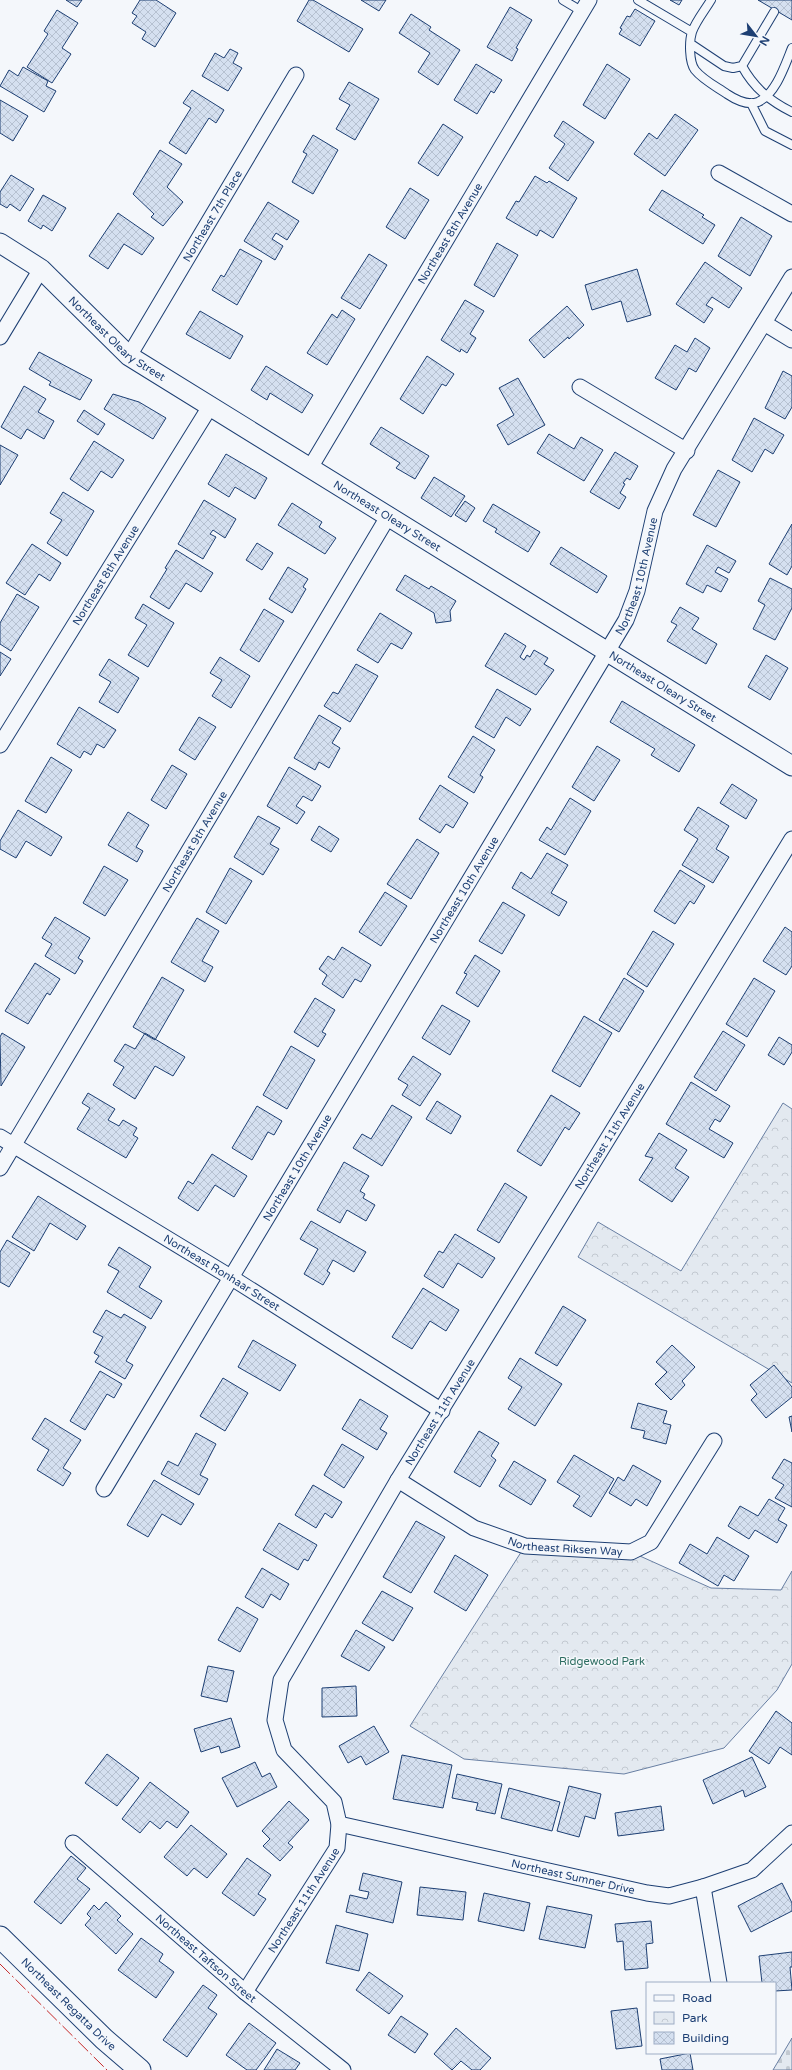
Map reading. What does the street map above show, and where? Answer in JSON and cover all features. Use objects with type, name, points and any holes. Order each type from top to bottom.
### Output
[{"type":"main road","name":"Northeast Regatta Drive","points":[[0,1936],[104,2039],[140,2070]]},
{"type":"street","name":"Northeast 8th Avenue","points":[[310,468],[586,6]]},
{"type":"street","name":"Northeast 7th Place","points":[[129,356],[296,76]]},
{"type":"street","points":[[719,173],[792,214]]},
{"type":"street","name":"Northeast Oleary Street","points":[[0,244],[41,269],[129,356],[389,515],[792,766]]},
{"type":"street","points":[[0,337],[41,269]]},
{"type":"street","name":"Northeast 10th Avenue","points":[[104,1489],[626,620],[637,591],[655,511],[674,469],[687,451],[792,277]]},
{"type":"street","points":[[764,323],[792,340]]},
{"type":"street","points":[[580,387],[687,451]]},
{"type":"street","name":"Northeast 8th Avenue","points":[[0,745],[211,405]]},
{"type":"street","name":"Northeast 9th Avenue","points":[[0,1168],[389,515]]},
{"type":"street","name":"Northeast 11th Avenue","points":[[245,1992],[337,1848],[339,1824],[334,1802],[284,1750],[275,1720],[281,1680],[398,1480],[442,1411],[792,840]]},
{"type":"street","name":"Northeast Ronhaar Street","points":[[0,1137],[232,1278],[442,1411]]},
{"type":"street","name":"Northeast Riksen Way","points":[[398,1480],[474,1528],[525,1546],[631,1552],[651,1542],[714,1441]]},
{"type":"street","name":"Northeast Sumner Drive","points":[[339,1824],[647,1893],[669,1896],[703,1887],[752,1870],[792,1833]]},
{"type":"street","name":"Northeast Taftson Street","points":[[73,1843],[245,1992],[343,2070]]},
{"type":"street","points":[[703,1887],[719,1982]]},
{"type":"lane","points":[[563,0],[586,6]]},
{"type":"lane","points":[[638,0],[692,32]]},
{"type":"lane","points":[[711,0],[692,32],[692,63],[695,70],[702,77],[735,99],[751,103],[759,101],[765,96],[779,76],[792,48]]},
{"type":"lane","points":[[691,44],[724,66],[733,68],[742,66],[774,12]]},
{"type":"lane","points":[[742,66],[747,76],[765,96],[792,112]]},
{"type":"lane","points":[[751,103],[765,131],[792,144]]},
{"type":"green space","points":[[783,1103],[792,1109],[792,1383],[578,1257],[598,1222],[681,1271]]},
{"type":"green space","name":"Ridgewood Park","points":[[525,1546],[631,1552],[711,1588],[781,1590],[792,1571],[792,1664],[777,1690],[724,1748],[624,1774],[464,1759],[410,1726]]},
{"type":"green space","points":[[792,2038],[792,2070],[773,2070]]},
{"type":"building","points":[[66,0],[82,0],[77,7]]},
{"type":"building","points":[[140,0],[156,0],[176,13],[155,47],[142,39],[146,32],[132,23],[137,16],[132,13]]},
{"type":"building","points":[[309,0],[313,0],[363,29],[349,52],[297,21]]},
{"type":"building","points":[[361,0],[386,0],[379,11]]},
{"type":"building","points":[[670,0],[682,0],[679,5]]},
{"type":"building","points":[[758,0],[792,0],[792,20]]},
{"type":"building","points":[[510,7],[532,20],[516,48],[518,49],[512,61],[487,47]]},
{"type":"building","points":[[635,9],[655,21],[640,46],[619,34],[622,29],[620,28],[627,16],[630,17]]},
{"type":"building","points":[[57,10],[78,23],[62,48],[71,54],[52,83],[27,67],[48,34],[44,31]]},
{"type":"building","points":[[411,14],[431,27],[429,30],[460,50],[438,85],[418,72],[430,53],[399,33]]},
{"type":"building","points":[[230,49],[238,53],[233,63],[242,68],[228,91],[202,76],[215,53],[224,58]]},
{"type":"building","points":[[476,64],[502,80],[494,93],[491,91],[477,114],[454,100]]},
{"type":"building","points":[[607,64],[630,79],[605,119],[583,105]]},
{"type":"building","points":[[23,67],[48,81],[46,86],[56,91],[44,112],[0,86],[9,70],[18,76]]},
{"type":"building","points":[[349,82],[379,99],[355,140],[336,129],[350,105],[339,99]]},
{"type":"building","points":[[192,90],[224,110],[216,123],[209,118],[186,154],[169,143],[191,108],[183,103]]},
{"type":"building","points":[[0,100],[28,116],[13,141],[0,133]]},
{"type":"building","points":[[675,114],[698,130],[665,176],[634,154],[649,133],[657,139]]},
{"type":"building","points":[[563,121],[594,142],[568,181],[549,168],[565,144],[554,136]]},
{"type":"building","points":[[443,124],[463,137],[438,176],[418,163]]},
{"type":"building","points":[[313,135],[338,150],[313,194],[292,182],[307,154],[303,152]]},
{"type":"building","points":[[160,150],[182,164],[167,187],[183,202],[163,226],[151,217],[154,214],[133,194]]},
{"type":"building","points":[[11,175],[34,189],[20,211],[10,204],[7,208],[0,204],[0,192]]},
{"type":"building","points":[[535,176],[547,183],[549,181],[577,198],[553,238],[540,230],[537,236],[506,218],[516,201],[519,202]]},
{"type":"building","points":[[410,188],[429,200],[405,239],[386,227]]},
{"type":"building","points":[[662,190],[704,215],[702,217],[715,225],[703,244],[649,210]]},
{"type":"building","points":[[43,195],[66,208],[52,231],[43,225],[41,229],[28,221]]},
{"type":"building","points":[[268,202],[299,221],[287,240],[276,233],[272,239],[283,246],[275,260],[244,241]]},
{"type":"building","points":[[118,213],[154,238],[142,255],[124,244],[108,269],[89,256]]},
{"type":"building","points":[[741,217],[772,236],[750,276],[718,256]]},
{"type":"building","points":[[497,243],[518,255],[494,297],[474,285]]},
{"type":"building","points":[[240,249],[262,261],[237,305],[212,290],[221,275],[224,277]]},
{"type":"building","points":[[369,254],[387,265],[360,309],[341,298]]},
{"type":"building","points":[[705,262],[742,288],[729,308],[712,297],[706,305],[713,309],[704,323],[676,304]]},
{"type":"building","points":[[637,269],[651,315],[627,322],[621,301],[592,310],[585,285]]},
{"type":"building","points":[[465,300],[484,311],[470,334],[476,338],[467,353],[461,349],[460,352],[441,340]]},
{"type":"building","points":[[567,306],[584,325],[569,339],[568,337],[544,358],[529,340]]},
{"type":"building","points":[[342,310],[355,319],[327,365],[307,353],[332,314],[337,318]]},
{"type":"building","points":[[200,311],[243,336],[230,359],[186,334]]},
{"type":"building","points":[[695,338],[710,348],[696,372],[689,368],[676,390],[655,378],[675,345],[687,352]]},
{"type":"building","points":[[39,352],[92,380],[80,400],[49,385],[51,382],[29,369]]},
{"type":"building","points":[[427,356],[454,374],[446,386],[442,384],[423,414],[400,399]]},
{"type":"building","points":[[266,366],[313,395],[302,413],[270,393],[267,400],[251,390]]},
{"type":"building","points":[[783,371],[792,376],[792,407],[785,419],[765,408]]},
{"type":"building","points":[[518,378],[545,425],[508,445],[497,425],[514,415],[499,388]]},
{"type":"building","points":[[24,386],[46,399],[38,412],[54,421],[44,439],[27,429],[21,439],[1,427]]},
{"type":"building","points":[[113,394],[139,402],[166,418],[153,439],[104,409]]},
{"type":"building","points":[[84,410],[105,424],[98,435],[77,421]]},
{"type":"building","points":[[754,418],[784,435],[773,454],[765,449],[752,472],[732,460]]},
{"type":"building","points":[[381,427],[429,456],[415,479],[396,468],[400,463],[370,444]]},
{"type":"building","points":[[549,434],[574,449],[581,437],[603,450],[584,481],[537,453]]},
{"type":"building","points":[[94,441],[124,460],[112,478],[101,471],[88,491],[70,479]]},
{"type":"building","points":[[0,445],[18,455],[0,485]]},
{"type":"building","points":[[615,452],[638,466],[630,480],[627,478],[623,483],[625,484],[620,493],[626,497],[619,509],[590,492]]},
{"type":"building","points":[[226,454],[267,478],[255,499],[235,487],[229,497],[208,484]]},
{"type":"building","points":[[718,470],[740,482],[716,527],[693,515]]},
{"type":"building","points":[[434,477],[465,496],[451,517],[421,498]]},
{"type":"building","points":[[63,492],[94,511],[67,556],[47,543],[62,520],[50,513]]},
{"type":"building","points":[[204,500],[236,519],[225,538],[213,530],[210,534],[216,537],[203,559],[178,544]]},
{"type":"building","points":[[465,501],[475,508],[466,522],[455,515]]},
{"type":"building","points":[[292,503],[322,522],[319,527],[336,538],[325,554],[278,525]]},
{"type":"building","points":[[493,504],[540,532],[528,552],[495,532],[497,529],[483,521]]},
{"type":"building","points":[[792,524],[792,566],[787,575],[769,564]]},
{"type":"building","points":[[257,543],[273,553],[262,570],[246,560]]},
{"type":"building","points":[[32,544],[61,563],[50,581],[39,574],[25,595],[6,583]]},
{"type":"building","points":[[707,545],[736,561],[729,573],[718,567],[715,572],[728,579],[721,592],[707,585],[703,593],[686,584]]},
{"type":"building","points":[[561,547],[607,576],[597,593],[550,564]]},
{"type":"building","points":[[176,550],[213,573],[201,592],[186,583],[169,609],[150,597],[167,569],[165,568]]},
{"type":"building","points":[[288,567],[308,579],[303,587],[306,589],[292,613],[269,599]]},
{"type":"building","points":[[405,575],[429,589],[431,586],[456,601],[450,611],[451,621],[436,623],[434,613],[396,590]]},
{"type":"building","points":[[770,578],[792,589],[792,608],[775,640],[753,629],[765,605],[758,601]]},
{"type":"building","points":[[17,594],[39,607],[11,651],[0,644],[0,623]]},
{"type":"building","points":[[143,604],[174,623],[148,667],[128,655],[147,625],[135,618]]},
{"type":"building","points":[[680,607],[699,618],[692,629],[717,644],[706,664],[667,641],[677,625],[671,622]]},
{"type":"building","points":[[264,609],[284,621],[259,662],[240,650]]},
{"type":"building","points":[[380,613],[412,633],[402,649],[391,643],[378,663],[357,650]]},
{"type":"building","points":[[505,633],[526,646],[520,657],[524,660],[527,655],[530,657],[534,650],[548,658],[544,664],[554,670],[536,695],[485,666]]},
{"type":"building","points":[[0,652],[11,659],[0,676]]},
{"type":"building","points":[[766,655],[788,668],[770,700],[748,687]]},
{"type":"building","points":[[220,657],[250,676],[231,708],[212,696],[222,680],[210,673]]},
{"type":"building","points":[[109,659],[139,678],[118,713],[99,702],[111,682],[99,675]]},
{"type":"building","points":[[356,664],[378,676],[350,722],[324,706],[333,692],[338,694]]},
{"type":"building","points":[[497,689],[531,709],[520,726],[506,717],[494,738],[475,727]]},
{"type":"building","points":[[622,701],[695,745],[679,772],[651,755],[655,749],[610,722]]},
{"type":"building","points":[[79,707],[116,730],[104,748],[97,744],[91,755],[84,751],[80,758],[57,744]]},
{"type":"building","points":[[319,715],[341,728],[332,743],[340,748],[329,768],[319,762],[315,770],[294,758]]},
{"type":"building","points":[[199,717],[216,727],[195,760],[179,750]]},
{"type":"building","points":[[473,736],[495,750],[480,775],[483,777],[474,793],[448,777]]},
{"type":"building","points":[[597,746],[620,760],[594,801],[572,787]]},
{"type":"building","points":[[51,757],[72,770],[46,813],[25,801]]},
{"type":"building","points":[[172,765],[187,774],[166,809],[151,800]]},
{"type":"building","points":[[289,767],[321,786],[312,801],[303,796],[296,806],[305,812],[297,824],[267,806]]},
{"type":"building","points":[[732,784],[757,800],[746,819],[720,803]]},
{"type":"building","points":[[440,785],[468,803],[453,828],[446,824],[440,833],[419,819]]},
{"type":"building","points":[[570,798],[591,811],[565,855],[539,840],[547,827],[551,830]]},
{"type":"building","points":[[698,807],[729,826],[716,849],[729,857],[713,883],[682,865],[698,839],[684,830]]},
{"type":"building","points":[[18,810],[62,837],[51,856],[26,841],[16,858],[0,849],[0,841]]},
{"type":"building","points":[[128,812],[149,825],[136,847],[143,851],[137,862],[108,845]]},
{"type":"building","points":[[258,816],[280,828],[270,844],[279,849],[263,875],[234,857]]},
{"type":"building","points":[[319,826],[339,839],[331,852],[311,840]]},
{"type":"building","points":[[417,839],[439,853],[411,899],[387,884]]},
{"type":"building","points":[[547,853],[568,865],[551,893],[567,902],[559,916],[512,888],[521,872],[531,879]]},
{"type":"building","points":[[104,866],[128,880],[105,916],[83,903]]},
{"type":"building","points":[[230,868],[252,881],[226,924],[206,912]]},
{"type":"building","points":[[680,870],[705,886],[694,904],[690,901],[675,924],[654,911]]},
{"type":"building","points":[[385,892],[407,906],[381,946],[359,932]]},
{"type":"building","points":[[503,902],[525,915],[502,954],[479,941]]},
{"type":"building","points":[[55,917],[90,938],[78,958],[83,961],[75,974],[45,956],[52,944],[42,938]]},
{"type":"building","points":[[197,918],[219,931],[202,961],[213,967],[205,982],[171,962]]},
{"type":"building","points":[[785,927],[792,932],[792,966],[786,975],[763,961]]},
{"type":"building","points":[[653,931],[674,944],[647,987],[627,974]]},
{"type":"building","points":[[342,947],[371,965],[361,982],[355,979],[343,998],[322,984],[327,975],[319,969],[328,956],[334,960]]},
{"type":"building","points":[[475,955],[500,971],[478,1007],[456,993],[467,974],[464,973]]},
{"type":"building","points":[[35,963],[60,979],[50,995],[47,993],[28,1024],[5,1011]]},
{"type":"building","points":[[162,977],[184,990],[155,1040],[133,1027]]},
{"type":"building","points":[[624,978],[644,991],[619,1032],[599,1020]]},
{"type":"building","points":[[754,978],[775,991],[747,1037],[726,1024]]},
{"type":"building","points":[[315,998],[335,1010],[322,1032],[326,1034],[318,1047],[294,1032]]},
{"type":"building","points":[[442,1005],[470,1021],[450,1055],[422,1038]]},
{"type":"building","points":[[584,1016],[612,1033],[580,1087],[552,1071]]},
{"type":"building","points":[[723,1031],[745,1045],[716,1091],[694,1077]]},
{"type":"building","points":[[2,1033],[25,1047],[1,1086],[0,1037]]},
{"type":"building","points":[[145,1033],[185,1057],[173,1076],[155,1066],[135,1099],[113,1085],[124,1067],[114,1061],[125,1044],[135,1049]]},
{"type":"building","points":[[779,1037],[792,1045],[792,1052],[784,1065],[768,1055]]},
{"type":"building","points":[[291,1046],[315,1060],[287,1109],[263,1095]]},
{"type":"building","points":[[413,1056],[441,1074],[420,1106],[402,1095],[408,1085],[398,1079]]},
{"type":"building","points":[[691,1082],[730,1106],[720,1122],[715,1119],[709,1129],[733,1143],[724,1158],[666,1124]]},
{"type":"building","points":[[88,1093],[115,1109],[108,1120],[119,1126],[123,1120],[137,1128],[133,1135],[138,1138],[126,1158],[77,1129],[90,1108],[82,1103]]},
{"type":"building","points":[[551,1095],[580,1113],[569,1130],[565,1127],[541,1166],[517,1151]]},
{"type":"building","points":[[437,1101],[461,1116],[451,1134],[426,1119]]},
{"type":"building","points":[[392,1105],[412,1117],[382,1166],[353,1148],[362,1134],[371,1139]]},
{"type":"building","points":[[257,1106],[282,1121],[274,1135],[268,1132],[252,1160],[232,1148]]},
{"type":"building","points":[[659,1133],[687,1150],[675,1168],[689,1177],[672,1202],[639,1180],[653,1158],[645,1156]]},
{"type":"building","points":[[212,1154],[247,1176],[234,1197],[215,1185],[198,1211],[178,1198],[188,1181],[193,1184]]},
{"type":"building","points":[[344,1162],[369,1176],[360,1191],[365,1194],[363,1198],[375,1205],[366,1221],[347,1210],[340,1223],[317,1210]]},
{"type":"building","points":[[505,1183],[527,1197],[499,1243],[477,1230]]},
{"type":"building","points":[[38,1196],[86,1226],[77,1240],[50,1223],[34,1251],[12,1237]]},
{"type":"building","points":[[311,1221],[366,1252],[354,1272],[333,1260],[327,1271],[330,1273],[323,1285],[304,1274],[318,1249],[300,1239]]},
{"type":"building","points":[[455,1234],[495,1258],[482,1278],[458,1263],[443,1288],[424,1276],[439,1251],[443,1253]]},
{"type":"building","points":[[7,1240],[30,1253],[9,1287],[0,1282],[0,1252]]},
{"type":"building","points":[[119,1247],[151,1267],[139,1287],[162,1301],[151,1319],[107,1292],[119,1271],[108,1265]]},
{"type":"building","points":[[423,1288],[459,1310],[446,1331],[430,1321],[412,1349],[392,1337]]},
{"type":"building","points":[[563,1306],[586,1320],[557,1366],[535,1353]]},
{"type":"building","points":[[106,1310],[121,1318],[124,1314],[146,1327],[126,1361],[133,1365],[125,1379],[95,1362],[99,1356],[94,1353],[103,1337],[93,1332]]},
{"type":"building","points":[[253,1340],[296,1365],[280,1391],[238,1367]]},
{"type":"building","points":[[672,1345],[695,1367],[682,1381],[685,1385],[671,1400],[655,1384],[667,1372],[656,1362]]},
{"type":"building","points":[[520,1358],[562,1384],[535,1426],[508,1409],[522,1387],[508,1378]]},
{"type":"building","points":[[774,1365],[792,1387],[792,1397],[766,1418],[751,1400],[757,1394],[750,1385]]},
{"type":"building","points":[[100,1371],[122,1384],[114,1398],[107,1394],[85,1430],[70,1421]]},
{"type":"building","points":[[223,1378],[248,1393],[225,1431],[200,1416]]},
{"type":"building","points":[[360,1399],[388,1416],[380,1429],[387,1433],[377,1450],[342,1429]]},
{"type":"building","points":[[638,1403],[667,1411],[663,1423],[671,1425],[666,1444],[643,1438],[645,1431],[631,1428]]},
{"type":"building","points":[[792,1416],[792,1432],[789,1417]]},
{"type":"building","points":[[45,1418],[81,1440],[63,1468],[71,1473],[63,1486],[37,1470],[49,1450],[32,1439]]},
{"type":"building","points":[[479,1431],[499,1443],[491,1456],[496,1460],[480,1487],[454,1472]]},
{"type":"building","points":[[196,1433],[216,1444],[200,1475],[208,1479],[199,1495],[161,1474],[168,1461],[178,1466]]},
{"type":"building","points":[[342,1444],[364,1457],[344,1488],[324,1475]]},
{"type":"building","points":[[574,1455],[614,1479],[591,1517],[573,1506],[580,1496],[557,1482]]},
{"type":"building","points":[[784,1459],[792,1463],[792,1507],[775,1498],[784,1485],[772,1478]]},
{"type":"building","points":[[514,1461],[546,1480],[531,1505],[499,1486]]},
{"type":"building","points":[[633,1465],[661,1481],[647,1506],[636,1499],[631,1506],[609,1493],[618,1477],[624,1481]]},
{"type":"building","points":[[154,1480],[194,1504],[181,1525],[162,1514],[148,1537],[127,1525]]},
{"type":"building","points":[[313,1485],[342,1502],[332,1518],[325,1513],[316,1528],[295,1515]]},
{"type":"building","points":[[769,1499],[785,1508],[778,1520],[787,1525],[777,1543],[755,1530],[749,1539],[728,1526],[740,1506],[758,1516]]},
{"type":"building","points":[[416,1521],[445,1537],[411,1593],[383,1577]]},
{"type":"building","points":[[279,1523],[317,1545],[308,1561],[304,1559],[298,1570],[263,1550]]},
{"type":"building","points":[[717,1537],[749,1556],[734,1581],[724,1575],[718,1586],[679,1563],[690,1544],[707,1554]]},
{"type":"building","points":[[455,1555],[488,1575],[466,1611],[434,1592]]},
{"type":"building","points":[[262,1568],[289,1584],[280,1600],[271,1594],[263,1608],[245,1597]]},
{"type":"building","points":[[382,1591],[413,1608],[393,1641],[362,1623]]},
{"type":"building","points":[[237,1607],[258,1619],[240,1652],[218,1640]]},
{"type":"building","points":[[356,1630],[385,1647],[369,1671],[341,1656]]},
{"type":"building","points":[[208,1666],[234,1671],[227,1702],[201,1696]]},
{"type":"building","points":[[356,1686],[357,1716],[322,1717],[322,1688]]},
{"type":"building","points":[[776,1711],[792,1723],[792,1755],[780,1747],[769,1764],[749,1751]]},
{"type":"building","points":[[231,1718],[240,1747],[221,1753],[219,1746],[201,1752],[194,1729]]},
{"type":"building","points":[[374,1726],[389,1752],[366,1765],[361,1756],[348,1763],[339,1746]]},
{"type":"building","points":[[107,1754],[139,1778],[117,1806],[85,1783]]},
{"type":"building","points":[[402,1755],[452,1765],[443,1808],[393,1799]]},
{"type":"building","points":[[752,1757],[766,1787],[745,1797],[743,1790],[713,1804],[703,1780]]},
{"type":"building","points":[[255,1762],[262,1777],[270,1773],[277,1787],[237,1807],[222,1778]]},
{"type":"building","points":[[457,1774],[502,1784],[495,1814],[476,1810],[478,1803],[452,1798]]},
{"type":"building","points":[[150,1782],[189,1812],[177,1828],[167,1821],[160,1829],[150,1821],[140,1833],[122,1819]]},
{"type":"building","points":[[569,1786],[601,1794],[595,1819],[585,1816],[579,1837],[557,1831]]},
{"type":"building","points":[[509,1788],[560,1802],[552,1831],[501,1818]]},
{"type":"building","points":[[289,1801],[309,1820],[288,1843],[293,1847],[280,1861],[263,1846],[270,1839],[262,1831]]},
{"type":"building","points":[[661,1806],[664,1830],[618,1836],[615,1813]]},
{"type":"building","points":[[191,1825],[227,1854],[207,1878],[194,1868],[187,1876],[164,1857]]},
{"type":"building","points":[[71,1856],[86,1868],[77,1879],[90,1889],[61,1924],[34,1902]]},
{"type":"building","points":[[247,1858],[271,1875],[258,1894],[266,1899],[254,1916],[222,1893]]},
{"type":"building","points":[[363,1873],[402,1882],[393,1923],[346,1912],[350,1895],[367,1899],[369,1892],[359,1890]]},
{"type":"building","points":[[782,1883],[792,1903],[792,1911],[751,1932],[738,1906]]},
{"type":"building","points":[[420,1887],[466,1892],[463,1920],[417,1915]]},
{"type":"building","points":[[484,1893],[530,1903],[524,1931],[478,1921]]},
{"type":"building","points":[[106,1902],[121,1916],[117,1920],[133,1934],[116,1954],[85,1925],[91,1918],[87,1914],[94,1905],[99,1910]]},
{"type":"building","points":[[547,1906],[592,1915],[585,1948],[539,1939]]},
{"type":"building","points":[[651,1921],[653,1943],[646,1944],[648,1968],[625,1970],[623,1941],[617,1942],[615,1924]]},
{"type":"building","points":[[336,1925],[368,1934],[359,1971],[326,1963]]},
{"type":"building","points":[[141,1938],[163,1954],[159,1961],[174,1972],[156,1998],[118,1970]]},
{"type":"building","points":[[792,1952],[792,1967],[790,1967],[792,1990],[776,1991],[776,1982],[762,1982],[759,1956]]},
{"type":"building","points":[[369,1972],[403,1996],[389,2014],[356,1990]]},
{"type":"building","points":[[203,1985],[217,1995],[208,2008],[217,2014],[187,2057],[163,2040]]},
{"type":"building","points":[[637,2008],[642,2046],[616,2049],[611,2011]]},
{"type":"building","points":[[401,2016],[428,2034],[415,2053],[388,2035]]},
{"type":"building","points":[[249,2023],[276,2043],[256,2070],[247,2070],[226,2055]]},
{"type":"building","points":[[456,2028],[491,2058],[480,2070],[472,2070],[461,2061],[452,2070],[434,2054]]},
{"type":"building","points":[[277,2049],[300,2063],[295,2070],[264,2070]]},
{"type":"building","points":[[690,2054],[693,2070],[662,2070],[660,2059]]},
{"type":"power","points":[[0,1964],[107,2070]]}]
